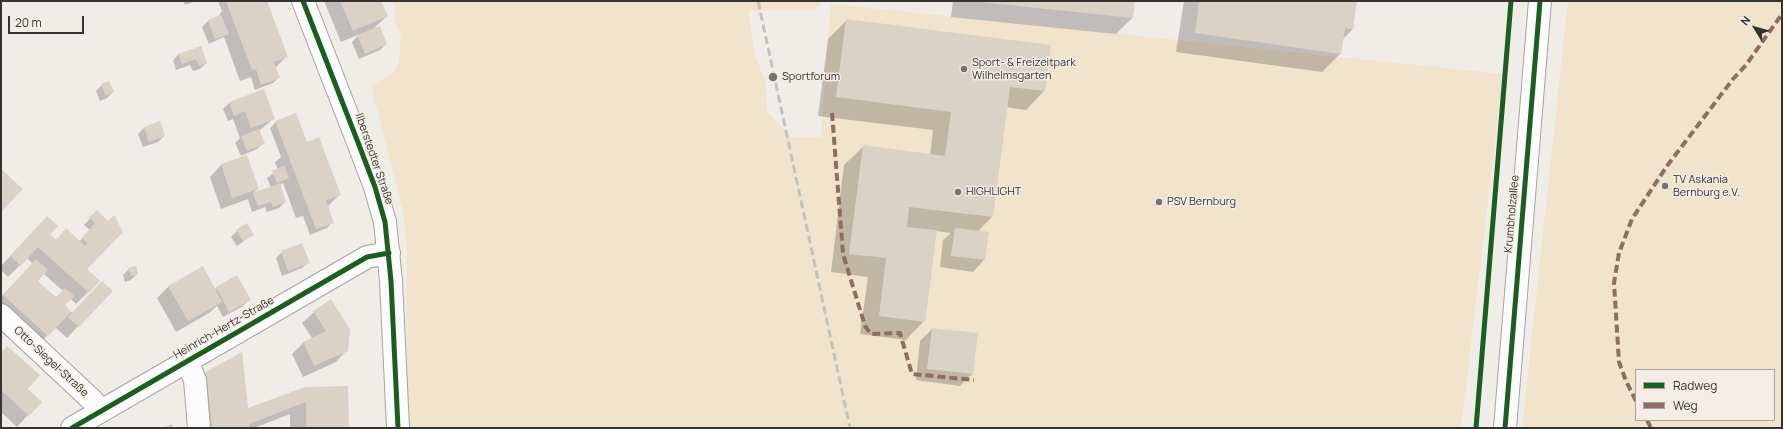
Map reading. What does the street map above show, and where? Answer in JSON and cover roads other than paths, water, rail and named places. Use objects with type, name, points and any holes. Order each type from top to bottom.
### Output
[{"type":"street","name":"Ilberstedter Straße","points":[[303,1],[375,187],[385,222],[389,253],[398,428]]},
{"type":"street","name":"Krumbholzallee","points":[[1506,428],[1540,1]]},
{"type":"street","name":"Heinrich-Hertz-Straße","points":[[72,428],[100,410],[367,257],[389,253]]},
{"type":"street","name":"Otto-Siegel-Straße","points":[[1,315],[100,410]]},
{"type":"street","points":[[187,360],[195,380],[199,428]]},
{"type":"railway","points":[[758,1],[850,428]]},
{"type":"place","name":"Sport- & Freizeitpark Wilhelmsgarten","points":[[964,69]]},
{"type":"place","name":"Sportforum","points":[[773,77]]},
{"type":"place","name":"TV Askania Bernburg e.V.","points":[[1665,186]]},
{"type":"place","name":"HIGHLIGHT","points":[[958,192]]},
{"type":"place","name":"PSV Bernburg","points":[[1159,202]]}]
